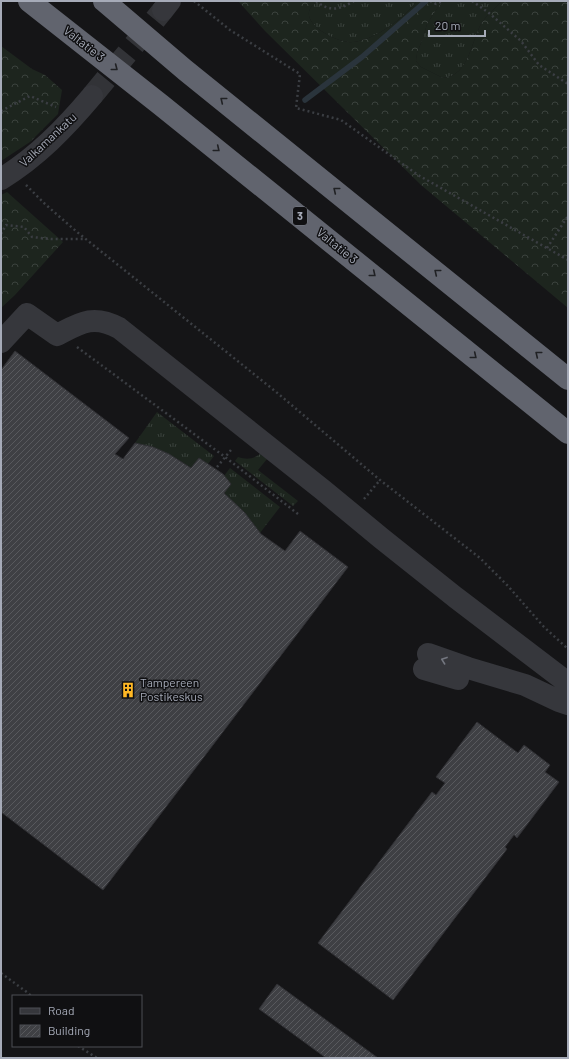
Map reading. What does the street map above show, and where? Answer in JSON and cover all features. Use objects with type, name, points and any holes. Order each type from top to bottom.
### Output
[{"type":"highway","name":"Valtatie 3","points":[[29,1],[236,164],[568,433]]},
{"type":"highway","points":[[104,1],[191,75],[568,379]]},
{"type":"street","name":"Valkamankatu","points":[[8,174],[36,154],[92,96]]},
{"type":"street","points":[[1,342],[26,314],[57,335],[75,325],[90,320],[102,320],[119,328],[455,597],[539,661],[565,696]]},
{"type":"street","points":[[426,662],[518,697],[565,696]]},
{"type":"path","points":[[194,1],[230,30],[300,74],[296,108],[341,120],[418,176],[568,260]]},
{"type":"path","points":[[316,1],[325,8],[343,8],[354,1]]},
{"type":"path","points":[[430,1],[436,4],[443,1]]},
{"type":"path","points":[[472,1],[489,13],[520,41],[540,65],[568,84]]},
{"type":"path","points":[[1,111],[30,96],[75,115]]},
{"type":"path","points":[[8,174],[35,194],[86,240],[275,391],[380,480],[480,558],[508,586],[544,627],[568,649]]},
{"type":"path","points":[[547,248],[568,216]]},
{"type":"path","points":[[1,234],[6,225],[24,227],[32,236],[51,239],[86,240]]},
{"type":"path","points":[[57,335],[68,340],[225,457],[298,514]]},
{"type":"path","points":[[217,467],[231,450]]},
{"type":"path","points":[[351,514],[380,480]]},
{"type":"path","points":[[1,974],[30,995]]},
{"type":"path","points":[[80,1047],[97,1058]]},
{"type":"green space","points":[[238,1],[319,1],[313,5],[309,13],[310,19],[322,31],[330,36],[339,40],[353,42],[379,33],[397,21],[417,1],[442,1],[427,24],[417,53],[416,61],[421,67],[443,78],[452,76],[464,65],[481,24],[502,1],[568,1],[568,308],[421,185],[265,31]]},
{"type":"green space","points":[[319,1],[417,1],[397,21],[379,33],[362,40],[347,42],[330,36],[322,31],[310,19],[309,13],[313,5]]},
{"type":"green space","points":[[442,1],[502,1],[481,24],[464,65],[452,76],[443,78],[421,67],[416,61],[417,53],[427,24]]},
{"type":"green space","points":[[1,46],[32,69],[45,75],[62,90],[58,114],[30,142],[1,161]]},
{"type":"green space","points":[[7,192],[63,242],[15,295],[1,308],[1,195]]},
{"type":"green space","points":[[157,412],[214,456],[208,464],[199,458],[191,468],[164,452],[135,443]]},
{"type":"green space","points":[[260,454],[267,459],[258,470],[298,501],[293,506],[235,461],[238,457],[250,458]]},
{"type":"green space","points":[[230,468],[280,507],[260,533],[244,513],[224,493],[224,476]]},
{"type":"building","name":"Tampereen Postikeskus","points":[[15,351],[129,438],[115,454],[123,459],[135,443],[153,447],[169,454],[191,468],[199,458],[223,474],[231,484],[224,493],[245,513],[261,534],[285,551],[300,531],[348,567],[103,890],[1,812],[1,370]]},
{"type":"building","points":[[477,722],[518,753],[524,745],[550,765],[545,772],[559,782],[517,838],[514,835],[505,847],[507,849],[393,1000],[318,943],[432,792],[436,795],[445,783],[436,777]]},
{"type":"building","points":[[277,984],[378,1058],[326,1058],[259,1009]]},
{"type":"waterway","points":[[305,100],[362,57],[426,1]]},
{"type":"tunnel","points":[[92,96],[163,10]]},
{"type":"place","name":"Tampereen Postikeskus","points":[[128,690]]}]
